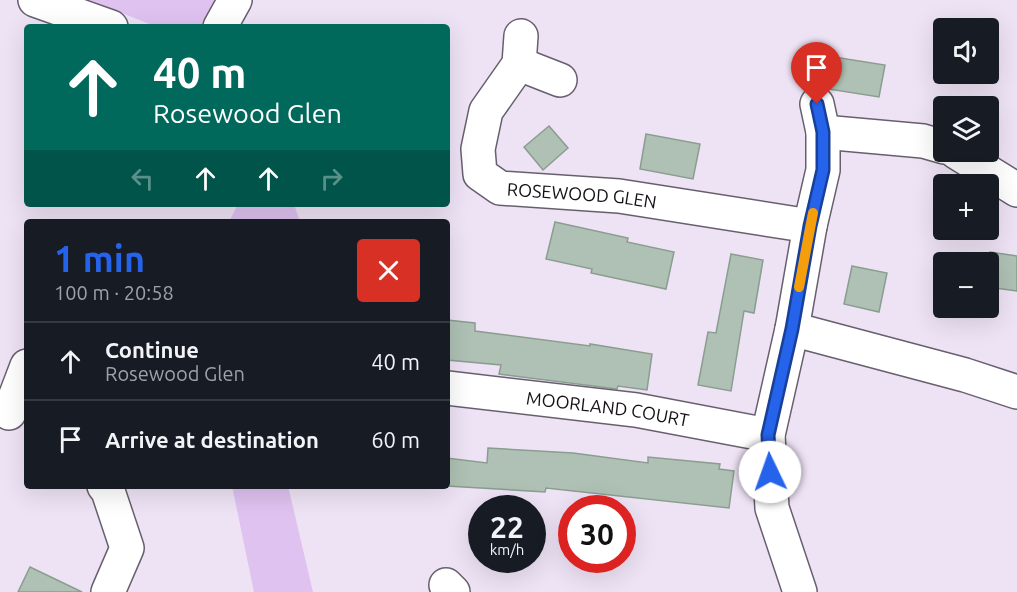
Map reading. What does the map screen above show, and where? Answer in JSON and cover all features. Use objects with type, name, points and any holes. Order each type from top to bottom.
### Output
[{"type":"street","points":[[35,0],[103,24]]},
{"type":"street","points":[[222,24],[235,0]]},
{"type":"street","name":"ROSEWOOD GLEN","points":[[560,80],[520,50],[486,111],[478,149],[480,174],[500,188],[619,196],[810,226]]},
{"type":"street","points":[[800,592],[772,508],[768,435],[792,329],[810,226],[823,170],[820,118],[933,144]]},
{"type":"street","points":[[972,162],[1017,190]]},
{"type":"street","points":[[792,329],[965,375],[1017,392]]},
{"type":"street","points":[[12,417],[24,376]]},
{"type":"street","name":"MOORLAND COURT","points":[[450,388],[636,410],[768,435]]},
{"type":"street","points":[[107,489],[127,548],[108,592]]},
{"type":"shaded area","points":[[89,0],[219,0],[204,24],[149,24]]},
{"type":"shaded area","points":[[236,207],[295,207],[299,219],[230,219]]},
{"type":"shaded area","points":[[233,489],[289,489],[313,592],[254,592]]},
{"type":"building","points":[[834,57],[885,65],[879,97],[828,89]]},
{"type":"building","points":[[549,126],[568,148],[543,170],[524,147]]},
{"type":"building","points":[[646,134],[700,144],[693,179],[640,169]]},
{"type":"building","points":[[555,222],[628,238],[627,242],[674,252],[666,289],[591,273],[592,269],[546,259]]},
{"type":"building","points":[[999,253],[1017,256],[1017,291],[999,289]]},
{"type":"building","points":[[731,254],[763,260],[754,313],[744,311],[731,391],[698,385],[708,332],[716,333]]},
{"type":"building","points":[[852,266],[887,273],[879,312],[844,304]]},
{"type":"building","points":[[450,320],[475,323],[475,331],[590,346],[590,344],[652,354],[647,390],[618,386],[617,389],[499,374],[501,365],[450,360]]},
{"type":"building","points":[[488,448],[573,453],[648,463],[648,457],[720,464],[719,469],[734,471],[729,508],[636,498],[636,495],[610,495],[546,488],[545,492],[450,486],[450,458],[487,463]]},
{"type":"building","points":[[30,567],[82,592],[18,592]]},
{"type":"slow traffic","points":[[799,287],[813,213]]},
{"type":"route","points":[[770,472],[768,435],[792,329],[810,226],[823,170],[823,132],[817,104]]}]
